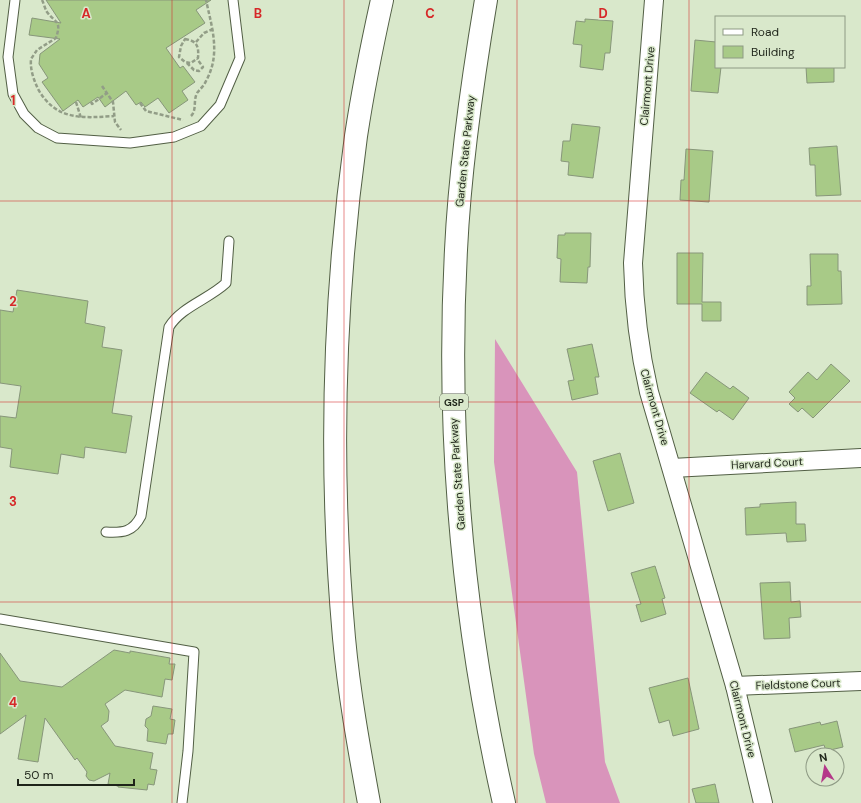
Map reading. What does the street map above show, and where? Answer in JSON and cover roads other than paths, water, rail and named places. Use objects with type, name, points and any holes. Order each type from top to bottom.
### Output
[{"type":"highway","points":[[369,803],[355,723],[344,640],[334,470],[335,387],[338,302],[356,134],[382,0]]},
{"type":"highway","name":"Garden State Parkway","points":[[486,0],[472,83],[457,235],[453,335],[454,417],[458,503],[466,587],[477,669],[492,752],[504,803]]},
{"type":"street","name":"Clairmont Drive","points":[[654,0],[633,263],[639,347],[672,468],[735,686],[763,803]]},
{"type":"street","name":"Harvard Court","points":[[672,468],[861,458]]},
{"type":"street","name":"Fieldstone Court","points":[[735,686],[861,681]]},
{"type":"lane","points":[[14,0],[8,57],[13,94],[24,114],[38,128],[57,138],[130,143],[174,137],[201,126],[220,105],[240,58],[233,0]]},
{"type":"lane","points":[[106,532],[117,533],[129,530],[137,525],[141,516],[170,327],[178,315],[216,292],[226,283],[229,241]]},
{"type":"lane","points":[[0,618],[194,652],[188,751],[182,803]]}]
